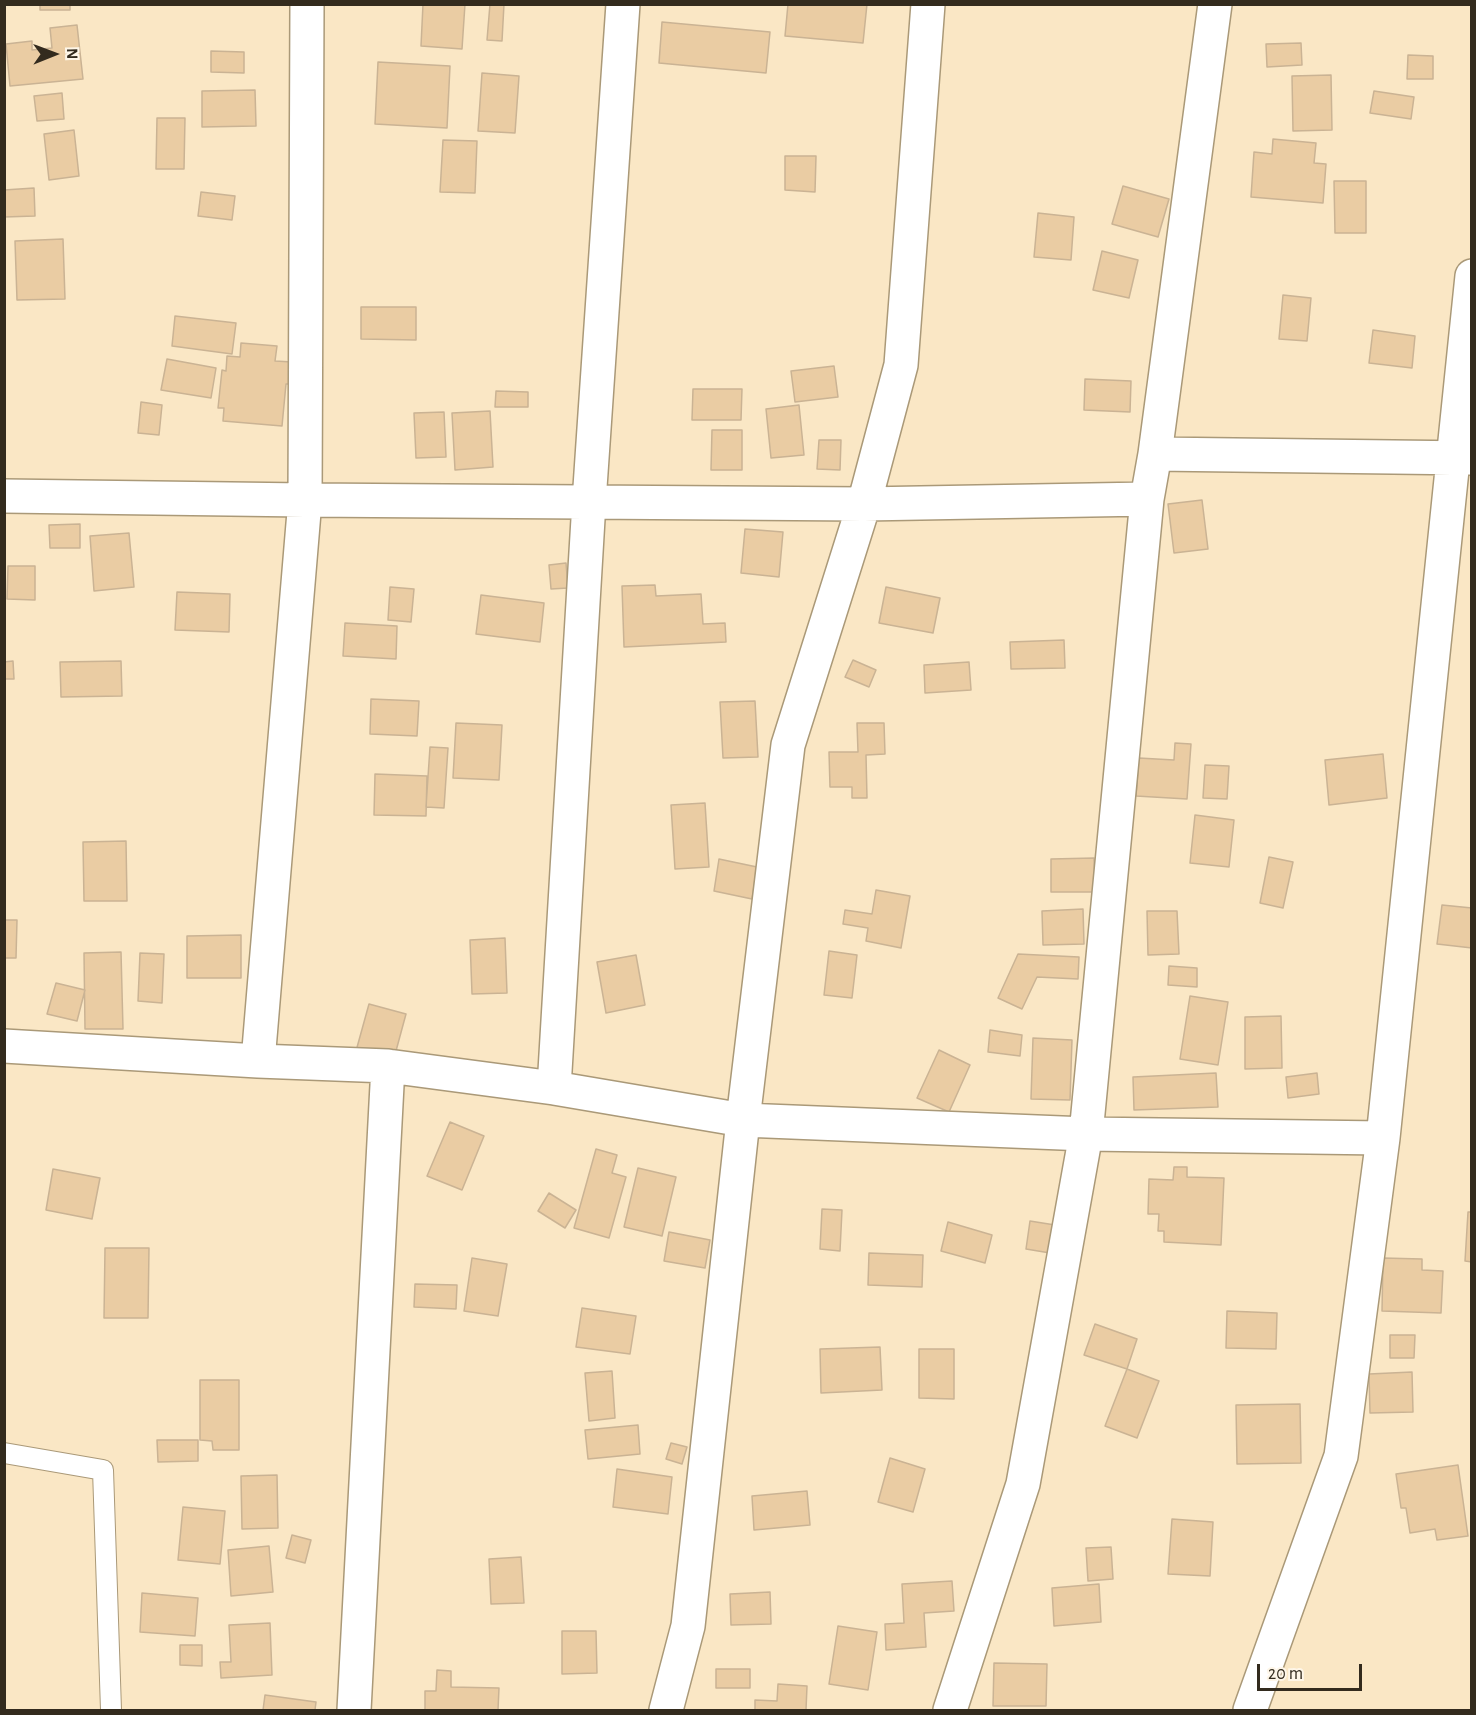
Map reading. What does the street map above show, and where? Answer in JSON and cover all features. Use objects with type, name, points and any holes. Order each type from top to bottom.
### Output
[{"type":"street","points":[[258,1061],[305,500],[307,4]]},
{"type":"street","points":[[554,1088],[623,4]]},
{"type":"street","points":[[666,1710],[688,1626],[743,1120],[788,745],[864,504],[902,365],[928,4]]},
{"type":"street","points":[[950,1710],[1023,1484],[1086,1134],[1147,499],[1155,454],[1215,4]]},
{"type":"street","points":[[1250,1710],[1341,1456],[1383,1138],[1462,458],[1472,276]]},
{"type":"street","points":[[1155,454],[1462,458]]},
{"type":"street","points":[[4,496],[864,504],[1147,499]]},
{"type":"street","points":[[4,1046],[388,1066],[554,1088],[743,1120],[1086,1134],[1383,1138]]},
{"type":"street","points":[[354,1710],[388,1066]]},
{"type":"lane","points":[[4,1453],[103,1470],[111,1710]]},
{"type":"building","points":[[40,4],[70,4],[70,10],[40,10]]},
{"type":"building","points":[[423,4],[465,4],[462,49],[421,46]]},
{"type":"building","points":[[490,4],[504,4],[502,41],[487,40]]},
{"type":"building","points":[[788,4],[867,4],[863,43],[785,36]]},
{"type":"building","points":[[662,22],[770,32],[766,73],[659,63]]},
{"type":"building","points":[[77,25],[83,79],[10,86],[6,44],[32,41],[32,50],[52,48],[50,28]]},
{"type":"building","points":[[1301,43],[1302,65],[1267,67],[1266,44]]},
{"type":"building","points":[[211,51],[244,52],[244,73],[211,72]]},
{"type":"building","points":[[1408,55],[1433,56],[1433,79],[1407,79]]},
{"type":"building","points":[[378,62],[450,66],[447,128],[375,124]]},
{"type":"building","points":[[482,73],[519,76],[515,133],[478,131]]},
{"type":"building","points":[[1331,75],[1332,130],[1293,131],[1292,76]]},
{"type":"building","points":[[255,90],[256,126],[202,127],[202,91]]},
{"type":"building","points":[[1374,91],[1414,97],[1411,119],[1370,113]]},
{"type":"building","points":[[62,93],[64,119],[37,121],[34,96]]},
{"type":"building","points":[[157,118],[185,118],[184,169],[156,169]]},
{"type":"building","points":[[74,130],[79,176],[49,180],[44,134]]},
{"type":"building","points":[[1273,139],[1316,143],[1314,163],[1326,164],[1323,203],[1251,197],[1254,152],[1272,154]]},
{"type":"building","points":[[443,140],[477,141],[475,193],[440,192]]},
{"type":"building","points":[[785,156],[816,156],[815,192],[785,190]]},
{"type":"building","points":[[1334,181],[1366,181],[1366,233],[1335,233]]},
{"type":"building","points":[[1123,186],[1169,199],[1158,237],[1112,224]]},
{"type":"building","points":[[34,188],[35,216],[4,217],[4,190]]},
{"type":"building","points":[[201,192],[235,196],[232,220],[198,216]]},
{"type":"building","points":[[1038,213],[1074,217],[1071,260],[1034,257]]},
{"type":"building","points":[[63,239],[65,299],[17,300],[15,241]]},
{"type":"building","points":[[1102,251],[1138,260],[1129,298],[1093,290]]},
{"type":"building","points":[[1283,295],[1311,298],[1307,341],[1279,339]]},
{"type":"building","points":[[361,307],[416,307],[416,340],[361,339]]},
{"type":"building","points":[[175,316],[236,323],[232,354],[172,346]]},
{"type":"building","points":[[1373,330],[1415,336],[1412,368],[1369,363]]},
{"type":"building","points":[[241,343],[277,346],[275,361],[292,362],[290,384],[286,384],[282,426],[223,421],[224,408],[218,408],[222,370],[226,371],[227,356],[240,357]]},
{"type":"building","points":[[167,359],[216,368],[211,398],[161,390]]},
{"type":"building","points":[[834,366],[838,397],[795,402],[791,371]]},
{"type":"building","points":[[1085,379],[1131,381],[1130,412],[1084,410]]},
{"type":"building","points":[[693,389],[742,389],[741,420],[692,420]]},
{"type":"building","points":[[496,391],[528,392],[528,407],[495,407]]},
{"type":"building","points":[[141,402],[162,405],[159,435],[138,433]]},
{"type":"building","points":[[799,405],[804,455],[771,458],[766,409]]},
{"type":"building","points":[[490,411],[493,467],[455,470],[452,413]]},
{"type":"building","points":[[444,412],[446,457],[416,458],[414,413]]},
{"type":"building","points":[[712,430],[742,430],[742,470],[711,470]]},
{"type":"building","points":[[819,440],[841,440],[840,470],[817,469]]},
{"type":"building","points":[[1202,500],[1208,549],[1174,553],[1168,504]]},
{"type":"building","points":[[80,524],[80,548],[50,548],[49,525]]},
{"type":"building","points":[[745,529],[783,532],[779,577],[741,573]]},
{"type":"building","points":[[129,533],[134,587],[94,591],[90,536]]},
{"type":"building","points":[[566,563],[568,588],[551,589],[549,565]]},
{"type":"building","points":[[8,566],[35,566],[35,600],[7,599]]},
{"type":"building","points":[[655,585],[656,596],[701,594],[703,624],[725,623],[726,642],[624,647],[622,586]]},
{"type":"building","points":[[390,587],[414,589],[411,622],[388,620]]},
{"type":"building","points":[[886,587],[940,598],[933,633],[879,623]]},
{"type":"building","points":[[177,592],[230,594],[229,632],[175,630]]},
{"type":"building","points":[[481,595],[544,603],[540,642],[476,634]]},
{"type":"building","points":[[345,623],[397,626],[396,659],[343,656]]},
{"type":"building","points":[[1064,640],[1065,668],[1011,669],[1010,642]]},
{"type":"building","points":[[853,660],[876,670],[869,687],[845,677]]},
{"type":"building","points":[[13,661],[14,679],[4,679],[4,662]]},
{"type":"building","points":[[121,661],[122,696],[61,697],[60,662]]},
{"type":"building","points":[[969,662],[971,690],[925,693],[924,665]]},
{"type":"building","points":[[371,699],[419,701],[417,736],[370,734]]},
{"type":"building","points":[[755,701],[758,757],[723,758],[720,702]]},
{"type":"building","points":[[456,723],[502,725],[499,780],[453,778]]},
{"type":"building","points":[[857,723],[884,723],[885,754],[866,755],[867,798],[852,798],[852,787],[830,787],[829,752],[858,752]]},
{"type":"building","points":[[1175,743],[1191,744],[1187,799],[1136,796],[1139,758],[1174,760]]},
{"type":"building","points":[[430,747],[448,748],[444,808],[426,807]]},
{"type":"building","points":[[1383,754],[1387,798],[1329,805],[1325,760]]},
{"type":"building","points":[[1205,765],[1229,766],[1227,799],[1203,798]]},
{"type":"building","points":[[375,774],[427,776],[426,816],[374,815]]},
{"type":"building","points":[[705,803],[709,867],[675,869],[671,805]]},
{"type":"building","points":[[1195,815],[1234,820],[1229,867],[1190,863]]},
{"type":"building","points":[[126,841],[127,901],[84,901],[83,842]]},
{"type":"building","points":[[1269,857],[1293,862],[1283,908],[1260,903]]},
{"type":"building","points":[[1094,858],[1095,892],[1051,892],[1051,859]]},
{"type":"building","points":[[719,859],[757,867],[752,899],[714,891]]},
{"type":"building","points":[[876,890],[910,896],[901,948],[866,941],[868,928],[843,924],[845,910],[872,914]]},
{"type":"building","points":[[1442,905],[1472,908],[1472,948],[1437,944]]},
{"type":"building","points":[[1083,909],[1084,944],[1043,945],[1042,911]]},
{"type":"building","points":[[1147,911],[1177,911],[1179,954],[1148,955]]},
{"type":"building","points":[[4,920],[17,920],[16,958],[4,958]]},
{"type":"building","points":[[241,935],[241,978],[187,978],[187,936]]},
{"type":"building","points":[[505,938],[507,993],[472,994],[470,940]]},
{"type":"building","points":[[829,951],[857,955],[852,998],[824,995]]},
{"type":"building","points":[[121,952],[123,1029],[85,1029],[84,953]]},
{"type":"building","points":[[140,953],[164,954],[162,1003],[138,1001]]},
{"type":"building","points":[[1018,954],[1079,957],[1078,979],[1037,977],[1022,1009],[998,998]]},
{"type":"building","points":[[636,955],[645,1005],[606,1013],[597,962]]},
{"type":"building","points":[[1169,966],[1197,968],[1197,987],[1168,985]]},
{"type":"building","points":[[56,983],[85,990],[77,1021],[47,1014]]},
{"type":"building","points":[[1190,996],[1228,1002],[1218,1065],[1180,1059]]},
{"type":"building","points":[[369,1004],[406,1014],[393,1062],[356,1051]]},
{"type":"building","points":[[1281,1016],[1282,1068],[1245,1069],[1245,1017]]},
{"type":"building","points":[[990,1030],[1022,1035],[1020,1056],[988,1052]]},
{"type":"building","points":[[1033,1038],[1072,1040],[1070,1100],[1031,1099]]},
{"type":"building","points":[[939,1050],[970,1065],[949,1112],[917,1098]]},
{"type":"building","points":[[1216,1073],[1218,1107],[1134,1110],[1133,1077]]},
{"type":"building","points":[[1317,1073],[1319,1094],[1288,1098],[1286,1077]]},
{"type":"building","points":[[450,1122],[484,1136],[462,1190],[427,1176]]},
{"type":"building","points":[[596,1149],[617,1155],[612,1173],[626,1177],[609,1238],[574,1228]]},
{"type":"building","points":[[1174,1167],[1187,1167],[1187,1177],[1224,1178],[1221,1245],[1164,1242],[1164,1231],[1158,1231],[1159,1214],[1148,1214],[1149,1179],[1173,1180]]},
{"type":"building","points":[[638,1168],[676,1177],[662,1236],[624,1227]]},
{"type":"building","points":[[53,1169],[100,1178],[92,1219],[46,1210]]},
{"type":"building","points":[[549,1193],[576,1210],[565,1228],[538,1211]]},
{"type":"building","points":[[822,1209],[842,1210],[840,1251],[820,1249]]},
{"type":"building","points":[[1468,1212],[1472,1212],[1472,1262],[1465,1261]]},
{"type":"building","points":[[1030,1221],[1055,1225],[1050,1253],[1026,1249]]},
{"type":"building","points":[[948,1222],[992,1235],[985,1263],[941,1251]]},
{"type":"building","points":[[669,1232],[710,1240],[705,1268],[664,1261]]},
{"type":"building","points":[[105,1248],[149,1248],[148,1318],[104,1318]]},
{"type":"building","points":[[869,1253],[923,1255],[922,1287],[868,1285]]},
{"type":"building","points":[[472,1258],[507,1264],[498,1316],[464,1311]]},
{"type":"building","points":[[1383,1258],[1422,1259],[1422,1270],[1443,1271],[1441,1313],[1382,1311]]},
{"type":"building","points":[[415,1284],[457,1285],[456,1309],[414,1307]]},
{"type":"building","points":[[582,1308],[636,1316],[630,1354],[576,1347]]},
{"type":"building","points":[[1227,1311],[1277,1313],[1276,1349],[1226,1348]]},
{"type":"building","points":[[1095,1324],[1137,1339],[1127,1369],[1084,1355]]},
{"type":"building","points":[[1390,1335],[1415,1335],[1414,1358],[1390,1358]]},
{"type":"building","points":[[880,1347],[882,1390],[821,1393],[820,1349]]},
{"type":"building","points":[[919,1349],[954,1349],[954,1399],[919,1398]]},
{"type":"building","points":[[1127,1369],[1159,1381],[1137,1438],[1105,1426]]},
{"type":"building","points":[[612,1371],[615,1418],[589,1421],[585,1373]]},
{"type":"building","points":[[1412,1372],[1413,1412],[1370,1413],[1369,1374]]},
{"type":"building","points":[[200,1380],[239,1380],[239,1450],[213,1450],[212,1441],[200,1440]]},
{"type":"building","points":[[1300,1404],[1301,1463],[1237,1464],[1236,1405]]},
{"type":"building","points":[[638,1425],[640,1454],[588,1459],[585,1430]]},
{"type":"building","points":[[157,1440],[198,1440],[198,1461],[158,1462]]},
{"type":"building","points":[[671,1443],[687,1447],[682,1464],[666,1459]]},
{"type":"building","points":[[890,1458],[925,1469],[913,1512],[878,1502]]},
{"type":"building","points":[[1458,1465],[1468,1536],[1437,1540],[1435,1529],[1410,1533],[1406,1508],[1401,1508],[1396,1474]]},
{"type":"building","points":[[617,1469],[672,1477],[668,1514],[613,1507]]},
{"type":"building","points":[[277,1475],[278,1528],[242,1529],[241,1476]]},
{"type":"building","points":[[807,1491],[810,1525],[754,1530],[752,1496]]},
{"type":"building","points":[[183,1507],[225,1511],[220,1564],[178,1560]]},
{"type":"building","points":[[1172,1519],[1213,1522],[1210,1576],[1168,1574]]},
{"type":"building","points":[[292,1535],[311,1540],[305,1563],[286,1558]]},
{"type":"building","points":[[269,1546],[273,1592],[231,1596],[228,1550]]},
{"type":"building","points":[[1111,1547],[1113,1579],[1088,1581],[1086,1548]]},
{"type":"building","points":[[521,1557],[524,1603],[491,1604],[489,1559]]},
{"type":"building","points":[[952,1581],[954,1611],[924,1613],[926,1647],[886,1650],[885,1624],[904,1623],[902,1584]]},
{"type":"building","points":[[1099,1584],[1101,1622],[1054,1626],[1052,1588]]},
{"type":"building","points":[[770,1592],[771,1624],[731,1625],[730,1594]]},
{"type":"building","points":[[142,1593],[198,1598],[195,1636],[140,1632]]},
{"type":"building","points":[[270,1623],[272,1675],[221,1678],[220,1662],[231,1662],[229,1625]]},
{"type":"building","points":[[838,1626],[877,1632],[868,1690],[829,1684]]},
{"type":"building","points":[[562,1631],[596,1631],[597,1673],[562,1674]]},
{"type":"building","points":[[180,1645],[202,1645],[202,1666],[180,1665]]},
{"type":"building","points":[[994,1663],[1047,1664],[1046,1706],[993,1706]]},
{"type":"building","points":[[716,1669],[750,1669],[750,1688],[716,1688]]},
{"type":"building","points":[[437,1670],[451,1671],[451,1687],[499,1688],[498,1710],[425,1710],[425,1691],[436,1691]]},
{"type":"building","points":[[778,1684],[807,1686],[806,1710],[755,1710],[755,1700],[777,1701]]},
{"type":"building","points":[[265,1695],[316,1702],[315,1710],[263,1710]]}]
